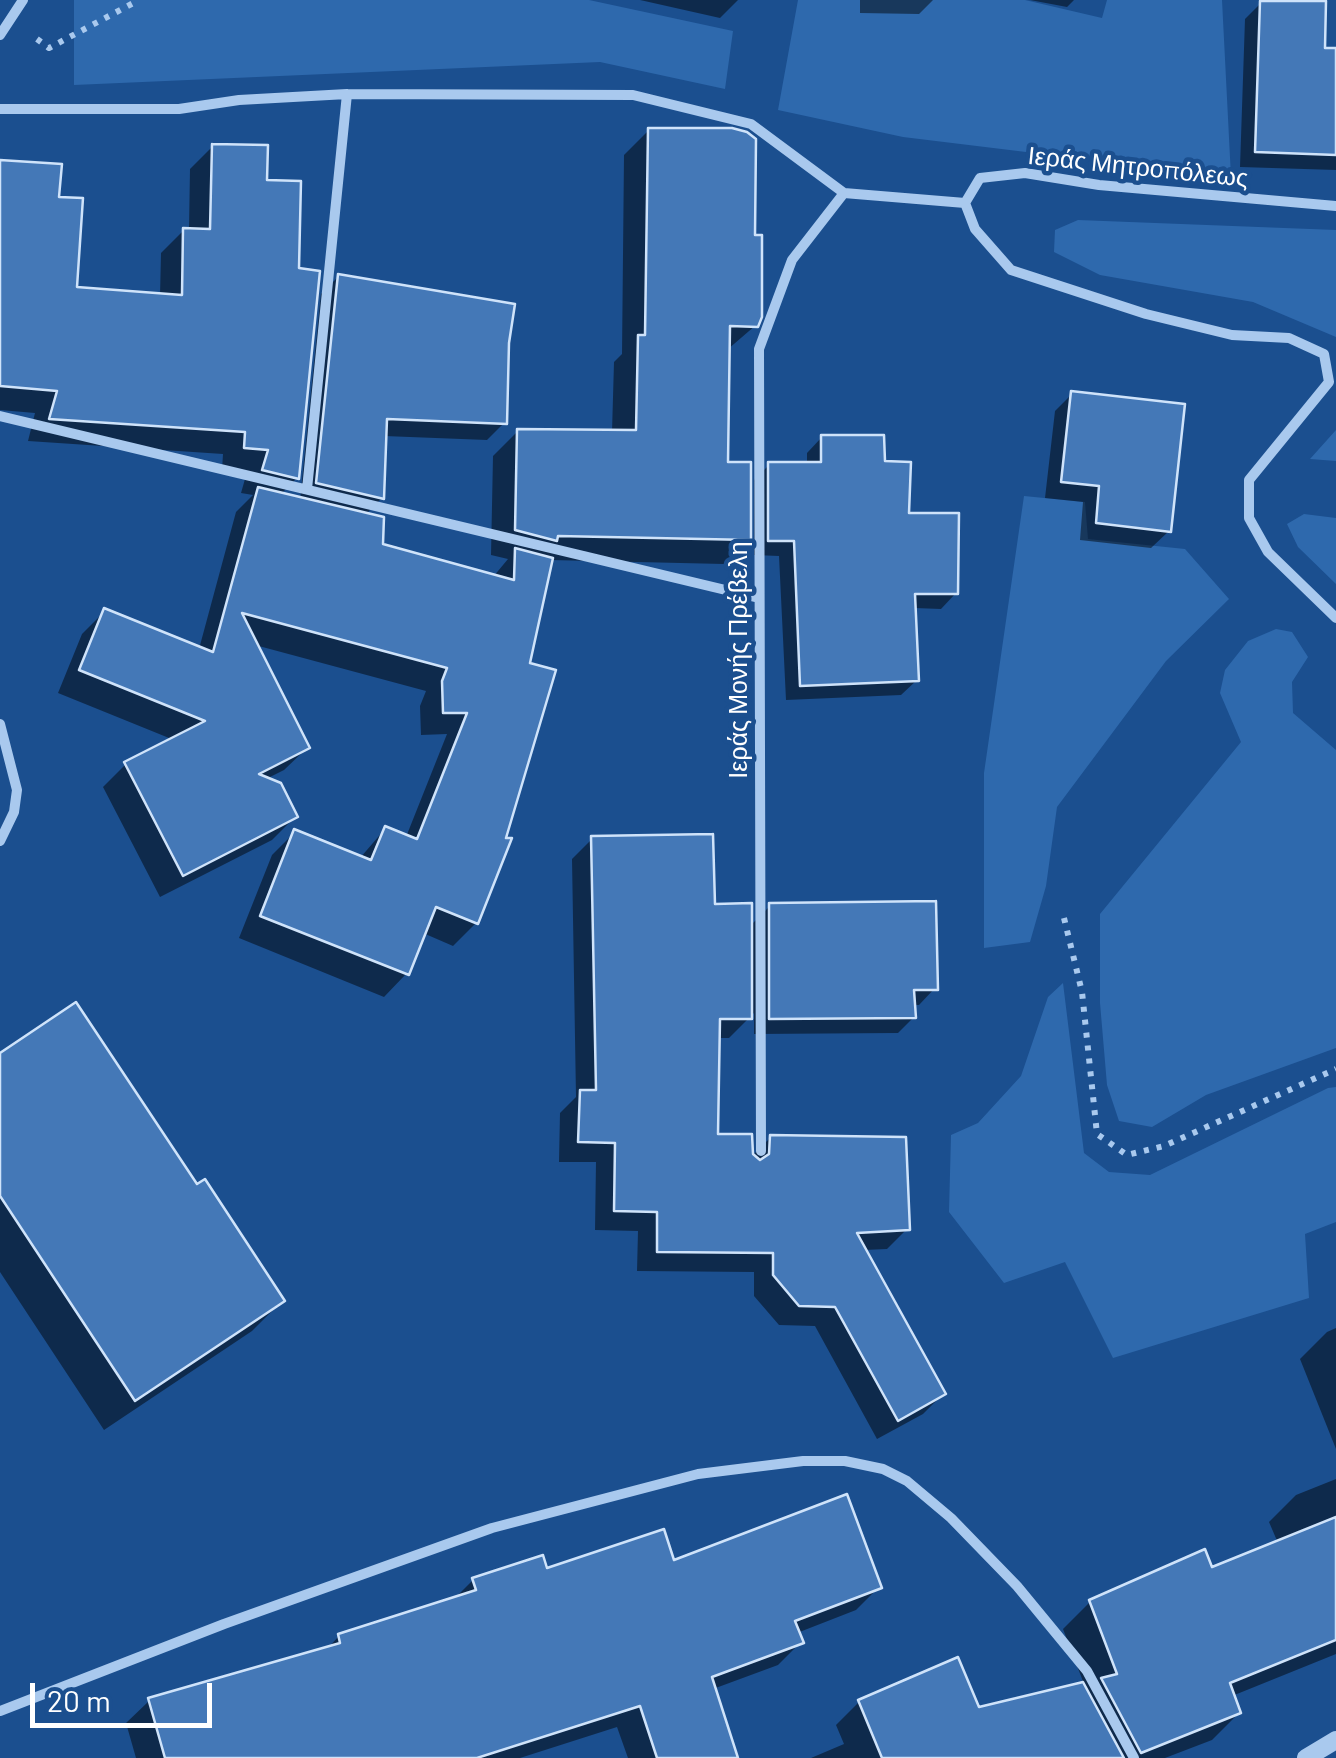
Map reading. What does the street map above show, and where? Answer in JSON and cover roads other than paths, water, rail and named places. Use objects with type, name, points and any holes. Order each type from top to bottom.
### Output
[{"type":"street","points":[[0,34],[23,0]]},
{"type":"street","points":[[0,108],[179,108],[239,100],[348,94],[633,95],[751,124],[844,193],[965,203],[976,229],[1011,270],[1146,314],[1232,335],[1289,338],[1324,354],[1329,382],[1250,480],[1249,518],[1268,552],[1336,618]]},
{"type":"street","points":[[306,489],[348,94]]},
{"type":"street","name":"Ιεράς Μητροπόλεως","points":[[965,203],[980,178],[1025,173],[1099,185],[1336,206]]},
{"type":"street","name":"Ιεράς Μονής Πρέβελη","points":[[760,1151],[759,349],[792,260],[844,193]]},
{"type":"street","points":[[0,416],[759,598]]},
{"type":"street","points":[[0,724],[17,790],[14,812],[0,841]]},
{"type":"street","points":[[0,1710],[241,1617],[492,1528],[698,1474],[790,1462],[846,1461],[883,1469],[907,1481],[951,1518],[1018,1586],[1087,1671],[1134,1758]]},
{"type":"street","points":[[1306,1758],[1336,1740]]}]
